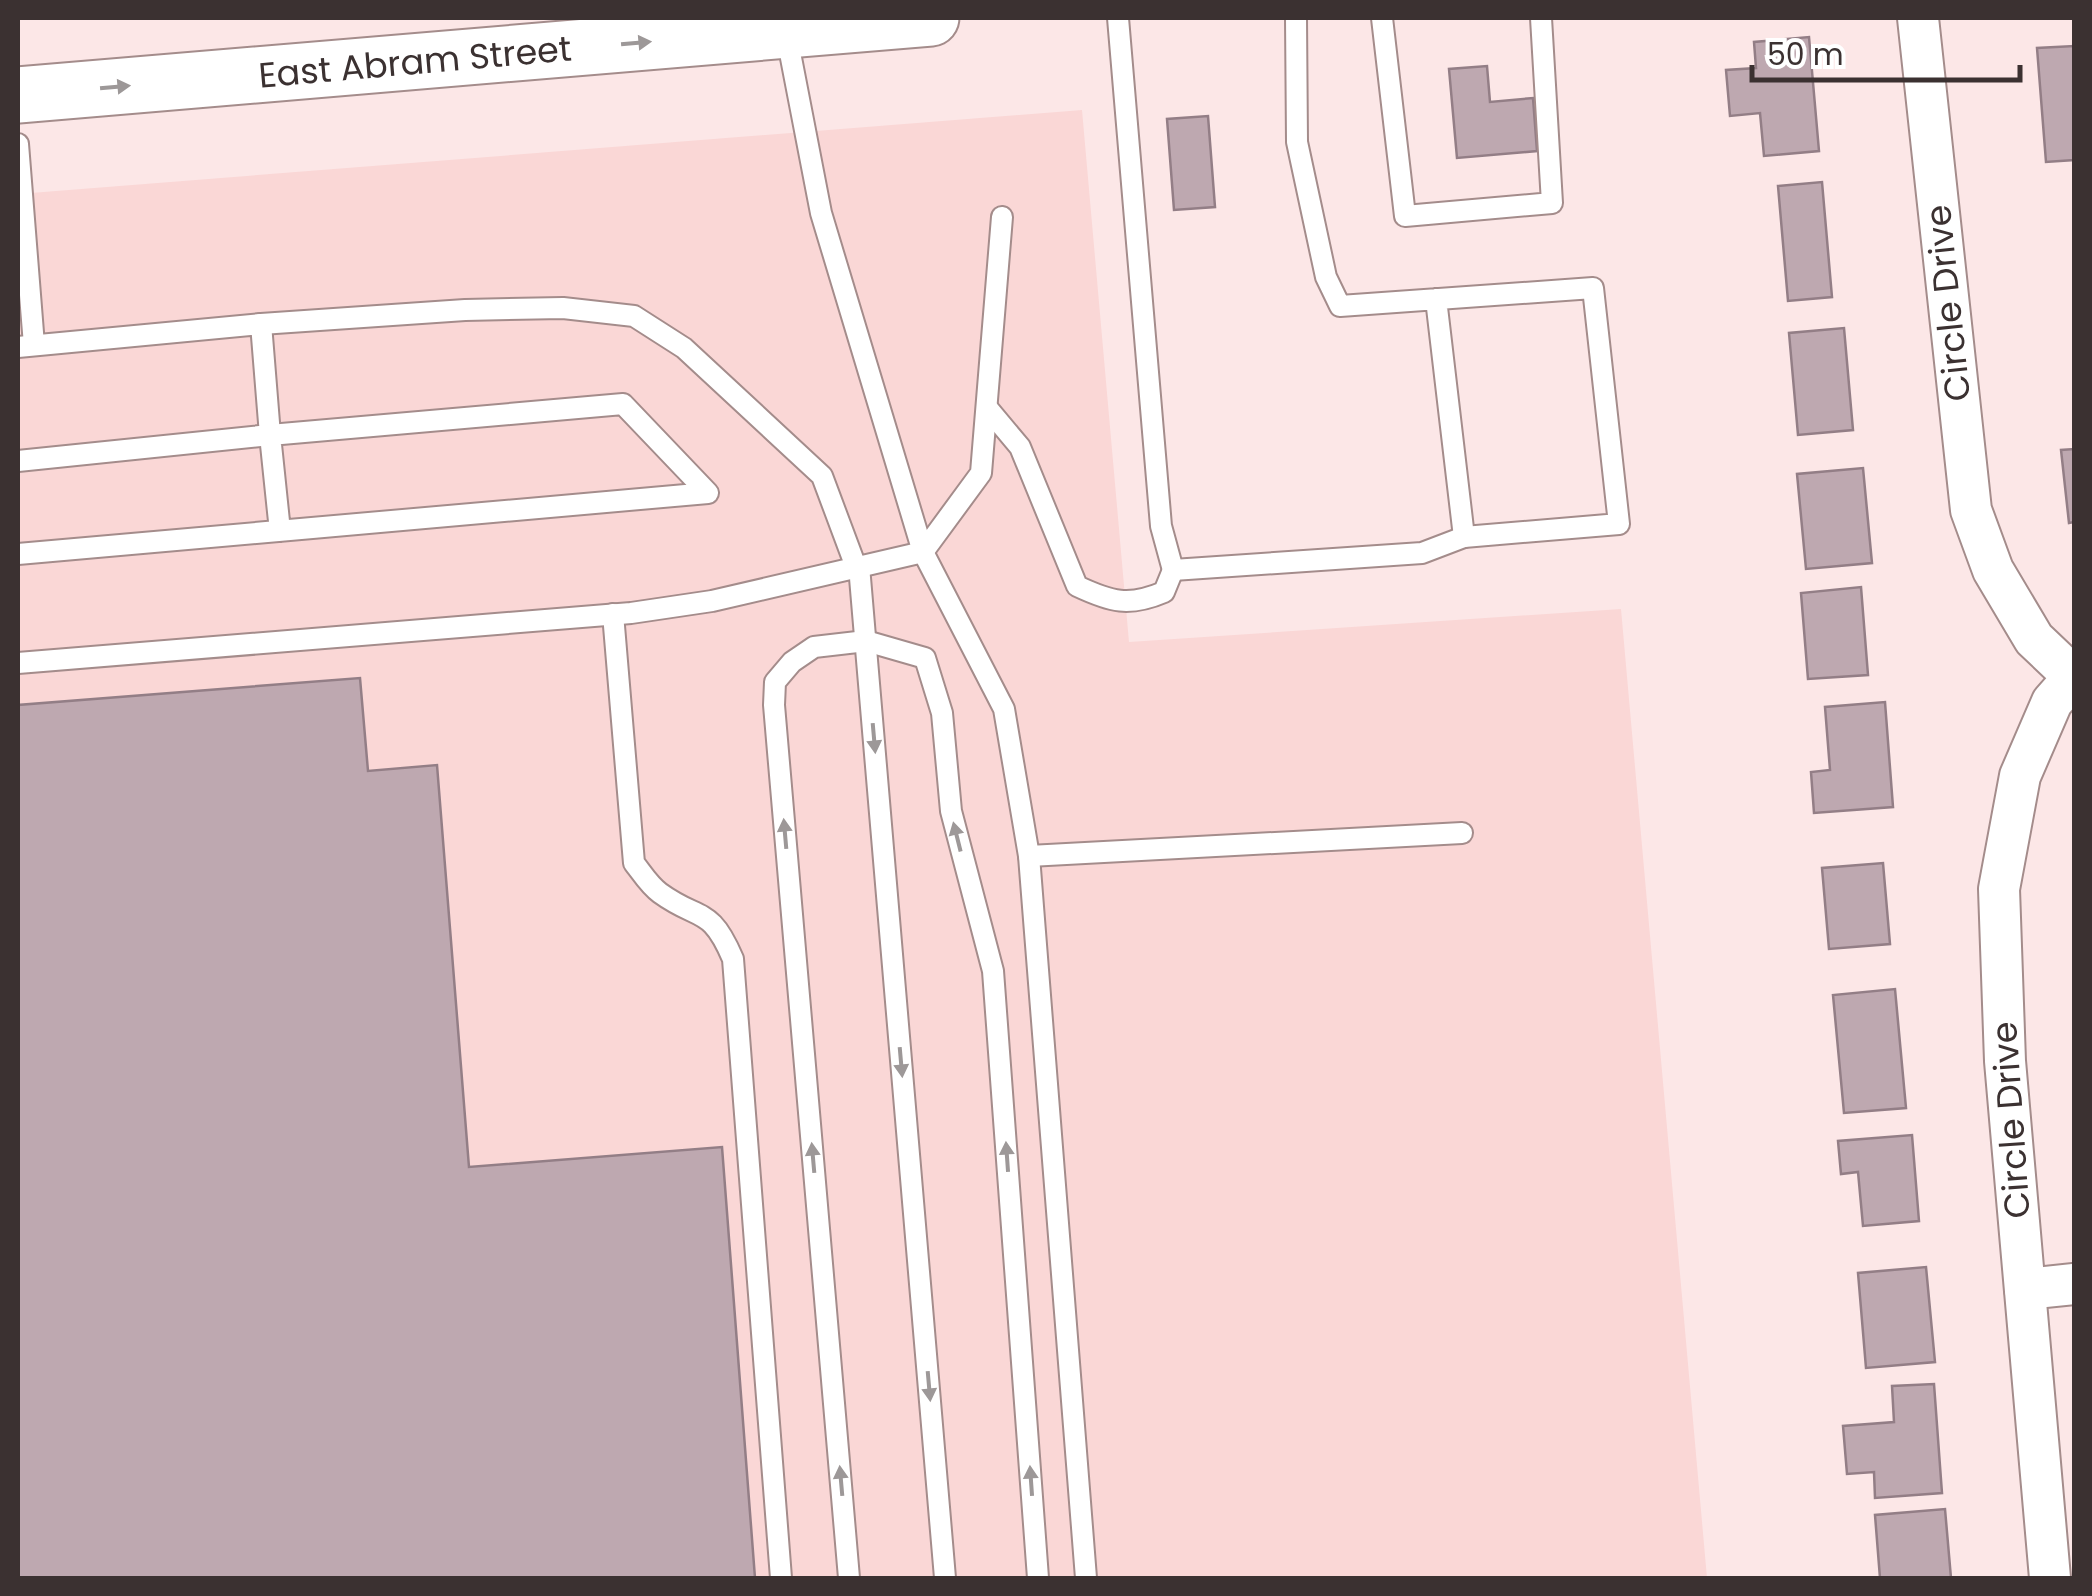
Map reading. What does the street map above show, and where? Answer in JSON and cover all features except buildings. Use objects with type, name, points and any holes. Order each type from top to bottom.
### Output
[{"type":"main road","name":"East Abram Street","points":[[18,95],[785,24],[931,18]]},
{"type":"street","name":"Circle Drive","points":[[1918,18],[1971,510],[1993,570],[2034,638],[2074,677],[2052,702],[2020,776],[1999,888],[2005,1061],[2050,1578]]},
{"type":"street","points":[[2025,1289],[2074,1284]]},
{"type":"lane","points":[[989,410],[1020,447],[1077,586],[1107,600],[1142,601],[1164,592],[1173,570],[1161,526],[1118,18]]},
{"type":"lane","points":[[1173,570],[1422,553],[1464,537],[1619,524],[1593,288],[1340,306],[1326,277],[1297,142],[1296,18]]},
{"type":"lane","points":[[1382,18],[1405,216],[1552,203],[1542,18]]},
{"type":"lane","points":[[785,24],[820,213],[924,552],[1004,709],[1030,856],[1086,1578]]},
{"type":"lane","points":[[18,144],[26,346],[465,310],[562,308],[634,316],[684,348],[822,476],[857,566],[866,641],[946,1578]]},
{"type":"lane","points":[[18,662],[613,614],[712,601],[924,552],[981,473],[1002,216]]},
{"type":"lane","points":[[1436,300],[1464,537]]},
{"type":"lane","points":[[261,324],[280,531]]},
{"type":"lane","points":[[18,461],[623,404],[708,494],[18,554]]},
{"type":"lane","points":[[613,614],[634,863],[656,891],[702,913],[721,931],[733,959],[781,1578]]},
{"type":"lane","points":[[849,1578],[774,705],[775,682],[792,662],[814,647],[866,641],[925,658],[942,713],[951,811],[993,971],[1038,1578]]},
{"type":"lane","points":[[1030,856],[1462,833]]},
{"type":"shaded area","points":[[1082,110],[1129,642],[1621,609],[1707,1578],[18,1578],[18,194]]}]
